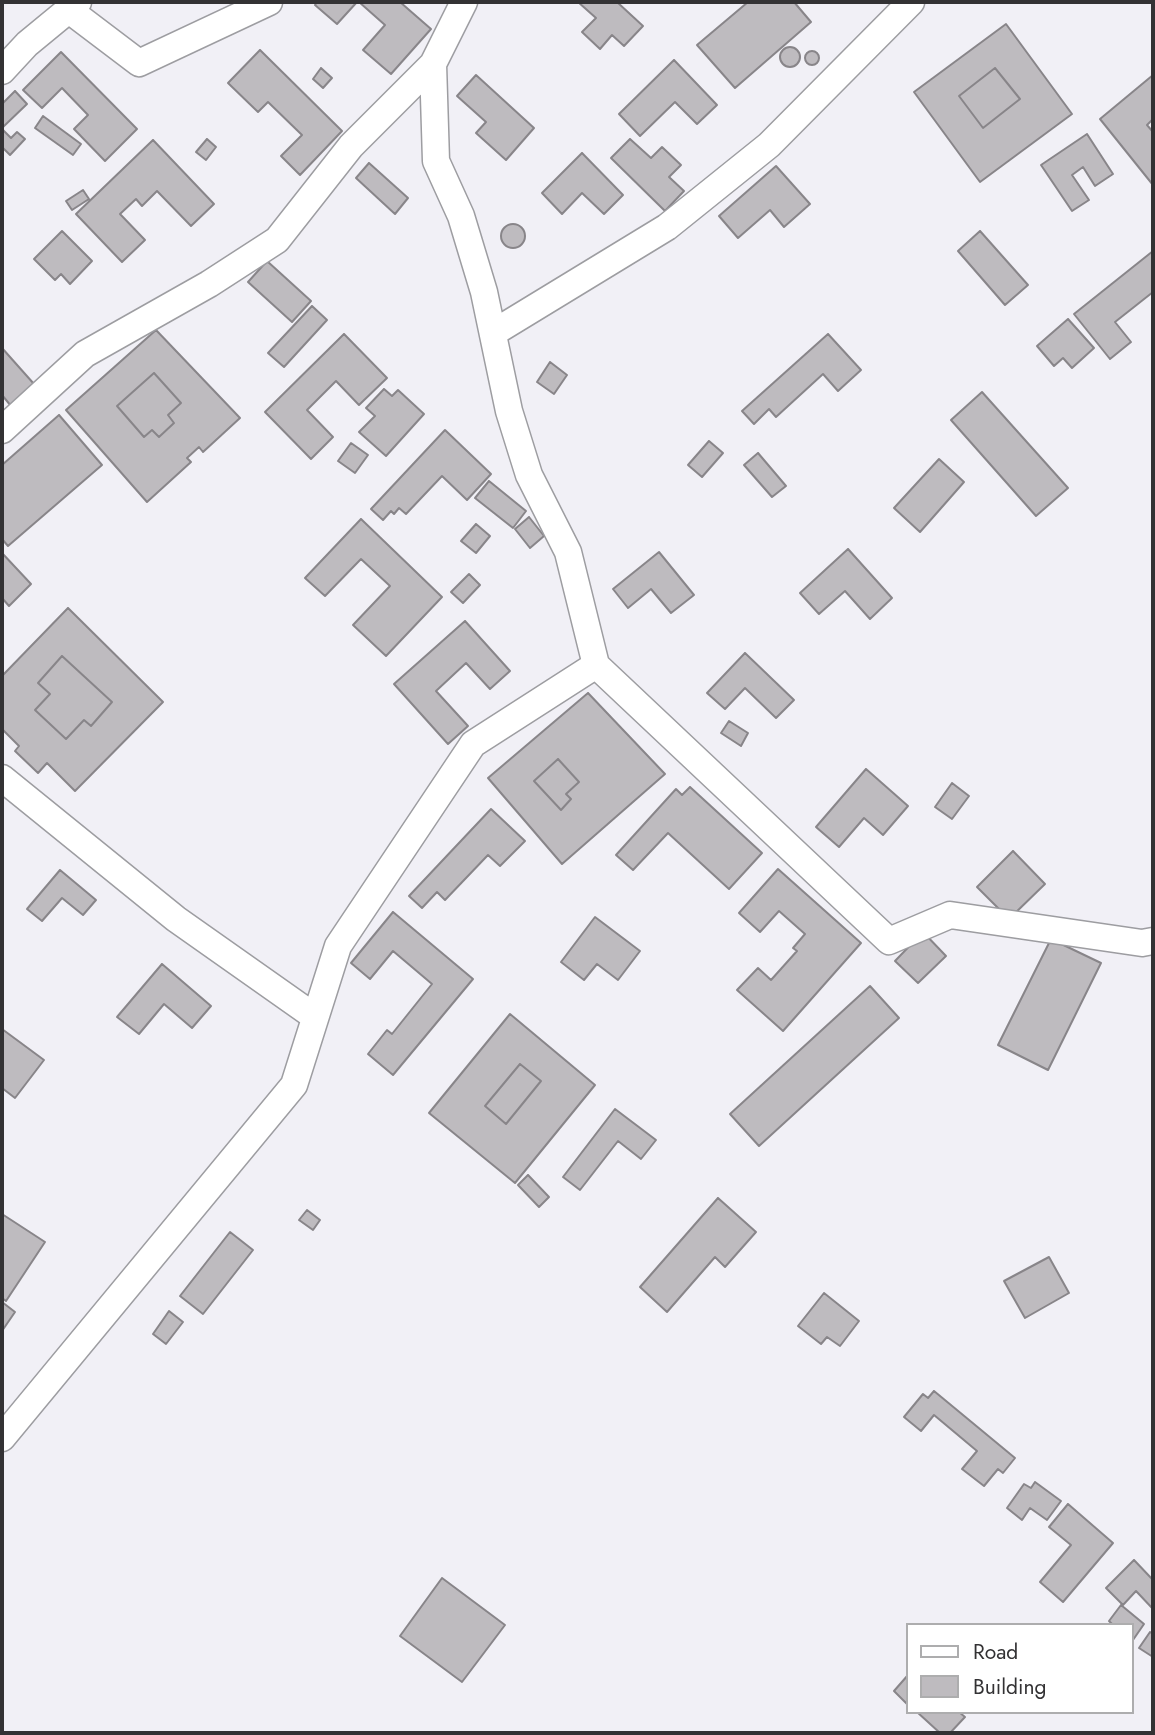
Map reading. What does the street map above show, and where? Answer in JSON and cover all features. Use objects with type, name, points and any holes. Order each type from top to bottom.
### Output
[{"type":"street","points":[[2,71],[27,44],[73,6],[139,63],[270,2]]},
{"type":"street","points":[[2,430],[85,354],[209,284],[277,240],[351,146],[433,64],[464,2]]},
{"type":"street","points":[[493,333],[667,227],[769,145],[911,2]]},
{"type":"street","points":[[433,64],[436,161],[461,216],[493,333],[509,411],[528,475],[568,552],[596,665],[890,941],[950,915],[1142,943],[1153,941]]},
{"type":"street","points":[[2,1437],[294,1085],[338,946],[473,744],[596,665]]},
{"type":"street","points":[[2,778],[176,919],[316,1017]]},
{"type":"building","points":[[317,2],[357,2],[337,24],[315,5]]},
{"type":"building","points":[[359,2],[400,2],[431,29],[391,74],[363,50],[385,25]]},
{"type":"building","points":[[578,2],[617,2],[643,26],[624,46],[612,35],[600,49],[582,32],[596,18]]},
{"type":"building","points":[[748,2],[794,2],[811,22],[735,88],[697,45]]},
{"type":"building","points":[[1006,24],[1072,114],[980,182],[914,92]],"holes":[[[995,68],[1020,99],[983,128],[959,96]]]},
{"type":"building","points":[[790,47],[797,50],[800,57],[797,64],[790,67],[783,64],[780,57],[783,50]]},
{"type":"building","points":[[260,50],[342,131],[300,175],[281,156],[302,135],[268,102],[258,112],[228,83]]},
{"type":"building","points":[[809,51],[815,51],[819,58],[815,65],[809,65],[805,61],[805,55]]},
{"type":"building","points":[[61,52],[137,129],[105,161],[74,129],[88,115],[62,88],[42,108],[23,90]]},
{"type":"building","points":[[674,60],[717,105],[697,124],[675,102],[640,136],[619,114]]},
{"type":"building","points":[[321,68],[332,78],[323,88],[313,79]]},
{"type":"building","points":[[995,68],[1020,99],[983,128],[959,96]]},
{"type":"building","points":[[476,75],[534,128],[506,160],[476,133],[486,122],[457,96]]},
{"type":"building","points":[[1153,75],[1153,119],[1147,125],[1153,132],[1153,185],[1100,119]]},
{"type":"building","points":[[15,91],[27,104],[2,128],[2,104]]},
{"type":"building","points":[[43,116],[81,144],[73,155],[35,128]]},
{"type":"building","points":[[2,129],[11,138],[17,132],[25,139],[10,155],[2,147]]},
{"type":"building","points":[[1087,134],[1113,174],[1095,186],[1083,167],[1072,175],[1089,200],[1072,211],[1041,165]]},
{"type":"building","points":[[207,139],[216,147],[206,160],[196,152]]},
{"type":"building","points":[[630,139],[651,158],[662,147],[681,165],[669,177],[684,191],[665,211],[611,158]]},
{"type":"building","points":[[153,140],[214,204],[191,226],[157,191],[142,206],[136,199],[120,214],[145,240],[122,262],[76,214]]},
{"type":"building","points":[[582,153],[623,195],[604,214],[582,193],[562,214],[542,193]]},
{"type":"building","points":[[369,163],[408,198],[395,214],[356,178]]},
{"type":"building","points":[[776,166],[810,204],[784,227],[770,210],[738,238],[719,216]]},
{"type":"building","points":[[83,190],[89,199],[72,210],[66,201]]},
{"type":"building","points":[[513,224],[524,231],[525,236],[518,247],[513,248],[502,241],[501,236],[508,225]]},
{"type":"building","points":[[62,231],[92,261],[70,284],[61,274],[55,280],[34,259]]},
{"type":"building","points":[[980,231],[1028,285],[1005,305],[958,251]]},
{"type":"building","points":[[1153,251],[1153,292],[1115,322],[1131,342],[1110,359],[1074,314]]},
{"type":"building","points":[[267,261],[311,301],[292,322],[248,282]]},
{"type":"building","points":[[312,306],[327,320],[284,367],[268,353]]},
{"type":"building","points":[[1068,319],[1094,348],[1072,368],[1063,358],[1054,366],[1037,346]]},
{"type":"building","points":[[156,330],[240,418],[203,452],[199,447],[187,458],[191,462],[147,502],[66,410]],"holes":[[[154,373],[181,403],[168,415],[174,423],[159,437],[152,430],[144,437],[117,406]]]},
{"type":"building","points":[[344,334],[387,378],[359,405],[336,381],[307,410],[333,437],[311,459],[265,412]]},
{"type":"building","points":[[828,334],[861,370],[838,391],[823,374],[776,417],[769,409],[754,424],[742,411]]},
{"type":"building","points":[[2,348],[34,384],[11,406],[2,395]]},
{"type":"building","points":[[550,362],[567,375],[554,394],[537,382]]},
{"type":"building","points":[[154,373],[181,403],[168,415],[174,423],[159,437],[152,430],[144,437],[117,406]]},
{"type":"building","points":[[384,389],[392,396],[398,390],[424,414],[386,456],[359,432],[375,416],[366,408]]},
{"type":"building","points":[[982,392],[1068,488],[1036,516],[951,420]]},
{"type":"building","points":[[59,415],[102,465],[8,546],[2,539],[2,465]]},
{"type":"building","points":[[445,430],[491,474],[467,500],[442,476],[406,514],[399,508],[394,514],[391,511],[383,520],[371,509]]},
{"type":"building","points":[[709,441],[723,453],[702,477],[688,465]]},
{"type":"building","points":[[351,443],[368,455],[355,473],[338,461]]},
{"type":"building","points":[[758,453],[786,486],[772,497],[744,465]]},
{"type":"building","points":[[939,459],[964,482],[920,532],[894,508]]},
{"type":"building","points":[[489,481],[526,511],[513,528],[475,498]]},
{"type":"building","points":[[529,517],[544,536],[530,548],[515,529]]},
{"type":"building","points":[[361,519],[442,597],[386,656],[353,625],[390,586],[361,559],[325,596],[305,578]]},
{"type":"building","points":[[476,524],[490,536],[476,553],[461,541]]},
{"type":"building","points":[[848,549],[892,598],[870,619],[845,591],[819,614],[800,593]]},
{"type":"building","points":[[659,552],[694,595],[671,613],[651,589],[628,608],[613,589]]},
{"type":"building","points":[[2,553],[31,584],[9,606],[2,598]]},
{"type":"building","points":[[469,574],[480,585],[463,603],[451,592]]},
{"type":"building","points":[[68,608],[163,702],[75,791],[47,763],[38,773],[15,751],[19,746],[2,729],[2,676]],"holes":[[[62,656],[112,702],[91,726],[84,720],[66,739],[35,710],[50,694],[38,683]]]},
{"type":"building","points":[[465,621],[510,671],[490,689],[466,663],[436,691],[468,726],[448,744],[394,684]]},
{"type":"building","points":[[745,653],[794,700],[776,718],[745,688],[725,709],[707,693]]},
{"type":"building","points":[[62,656],[112,702],[91,726],[84,720],[66,739],[35,710],[50,694],[38,683]]},
{"type":"building","points":[[588,693],[665,774],[562,864],[488,778]],"holes":[[[558,759],[579,782],[566,794],[571,799],[561,810],[534,781]]]},
{"type":"building","points":[[729,721],[748,733],[741,746],[721,733]]},
{"type":"building","points":[[558,759],[579,782],[566,794],[571,799],[561,810],[534,781]]},
{"type":"building","points":[[866,769],[908,806],[883,835],[864,818],[839,847],[816,827]]},
{"type":"building","points":[[952,783],[969,796],[952,819],[935,807]]},
{"type":"building","points":[[690,787],[762,853],[729,889],[668,833],[633,870],[616,855],[676,789],[682,795]]},
{"type":"building","points":[[491,809],[525,841],[500,866],[488,855],[445,900],[437,892],[422,908],[409,896]]},
{"type":"building","points":[[1013,851],[1045,884],[1009,919],[977,887]]},
{"type":"building","points":[[778,869],[861,943],[783,1031],[737,990],[758,968],[771,980],[797,951],[793,948],[805,934],[779,911],[760,932],[739,913]]},
{"type":"building","points":[[60,870],[96,900],[83,915],[62,898],[42,921],[27,909]]},
{"type":"building","points":[[393,912],[473,979],[393,1075],[368,1054],[387,1030],[392,1034],[432,984],[393,951],[370,979],[351,963]]},
{"type":"building","points":[[595,917],[640,951],[618,980],[597,964],[584,980],[561,962]]},
{"type":"building","points":[[923,932],[946,956],[918,983],[895,961]]},
{"type":"building","points":[[1051,939],[1101,963],[1048,1070],[998,1045]]},
{"type":"building","points":[[162,964],[211,1006],[192,1028],[164,1004],[139,1034],[117,1017]]},
{"type":"building","points":[[870,986],[899,1018],[759,1146],[730,1114]]},
{"type":"building","points":[[510,1014],[595,1085],[515,1183],[429,1113]],"holes":[[[520,1064],[541,1081],[506,1124],[485,1106]]]},
{"type":"building","points":[[2,1029],[44,1060],[15,1098],[2,1088]]},
{"type":"building","points":[[520,1064],[541,1081],[506,1124],[485,1106]]},
{"type":"building","points":[[615,1109],[656,1140],[641,1159],[618,1141],[580,1190],[563,1177]]},
{"type":"building","points":[[528,1175],[549,1197],[539,1207],[518,1185]]},
{"type":"building","points":[[718,1198],[756,1232],[725,1267],[715,1257],[667,1312],[640,1287]]},
{"type":"building","points":[[307,1210],[320,1220],[313,1230],[299,1220]]},
{"type":"building","points":[[2,1214],[45,1242],[6,1301],[2,1298]]},
{"type":"building","points":[[230,1232],[253,1250],[203,1314],[180,1296]]},
{"type":"building","points":[[1049,1257],[1069,1293],[1025,1318],[1004,1281]]},
{"type":"building","points":[[824,1293],[859,1321],[840,1346],[827,1337],[821,1344],[798,1326]]},
{"type":"building","points":[[2,1302],[15,1312],[2,1331]]},
{"type":"building","points":[[169,1311],[183,1322],[166,1344],[153,1334]]},
{"type":"building","points":[[934,1391],[1015,1458],[1003,1473],[998,1469],[984,1486],[962,1469],[977,1451],[934,1415],[921,1431],[904,1417],[923,1394],[928,1398]]},
{"type":"building","points":[[1035,1482],[1061,1501],[1047,1520],[1030,1508],[1022,1520],[1007,1508],[1024,1484],[1031,1488]]},
{"type":"building","points":[[1068,1504],[1113,1543],[1063,1602],[1040,1582],[1071,1545],[1049,1527]]},
{"type":"building","points":[[1134,1560],[1153,1580],[1153,1609],[1136,1591],[1123,1605],[1106,1588]]},
{"type":"building","points":[[442,1578],[505,1625],[462,1682],[400,1636]]},
{"type":"building","points":[[1121,1605],[1144,1624],[1134,1639],[1134,1623],[1109,1621]]},
{"type":"building","points":[[1150,1632],[1153,1634],[1153,1657],[1139,1648]]},
{"type":"building","points":[[906,1677],[906,1703],[894,1691]]},
{"type":"building","points":[[919,1714],[961,1714],[965,1717],[950,1733],[940,1733]]}]
